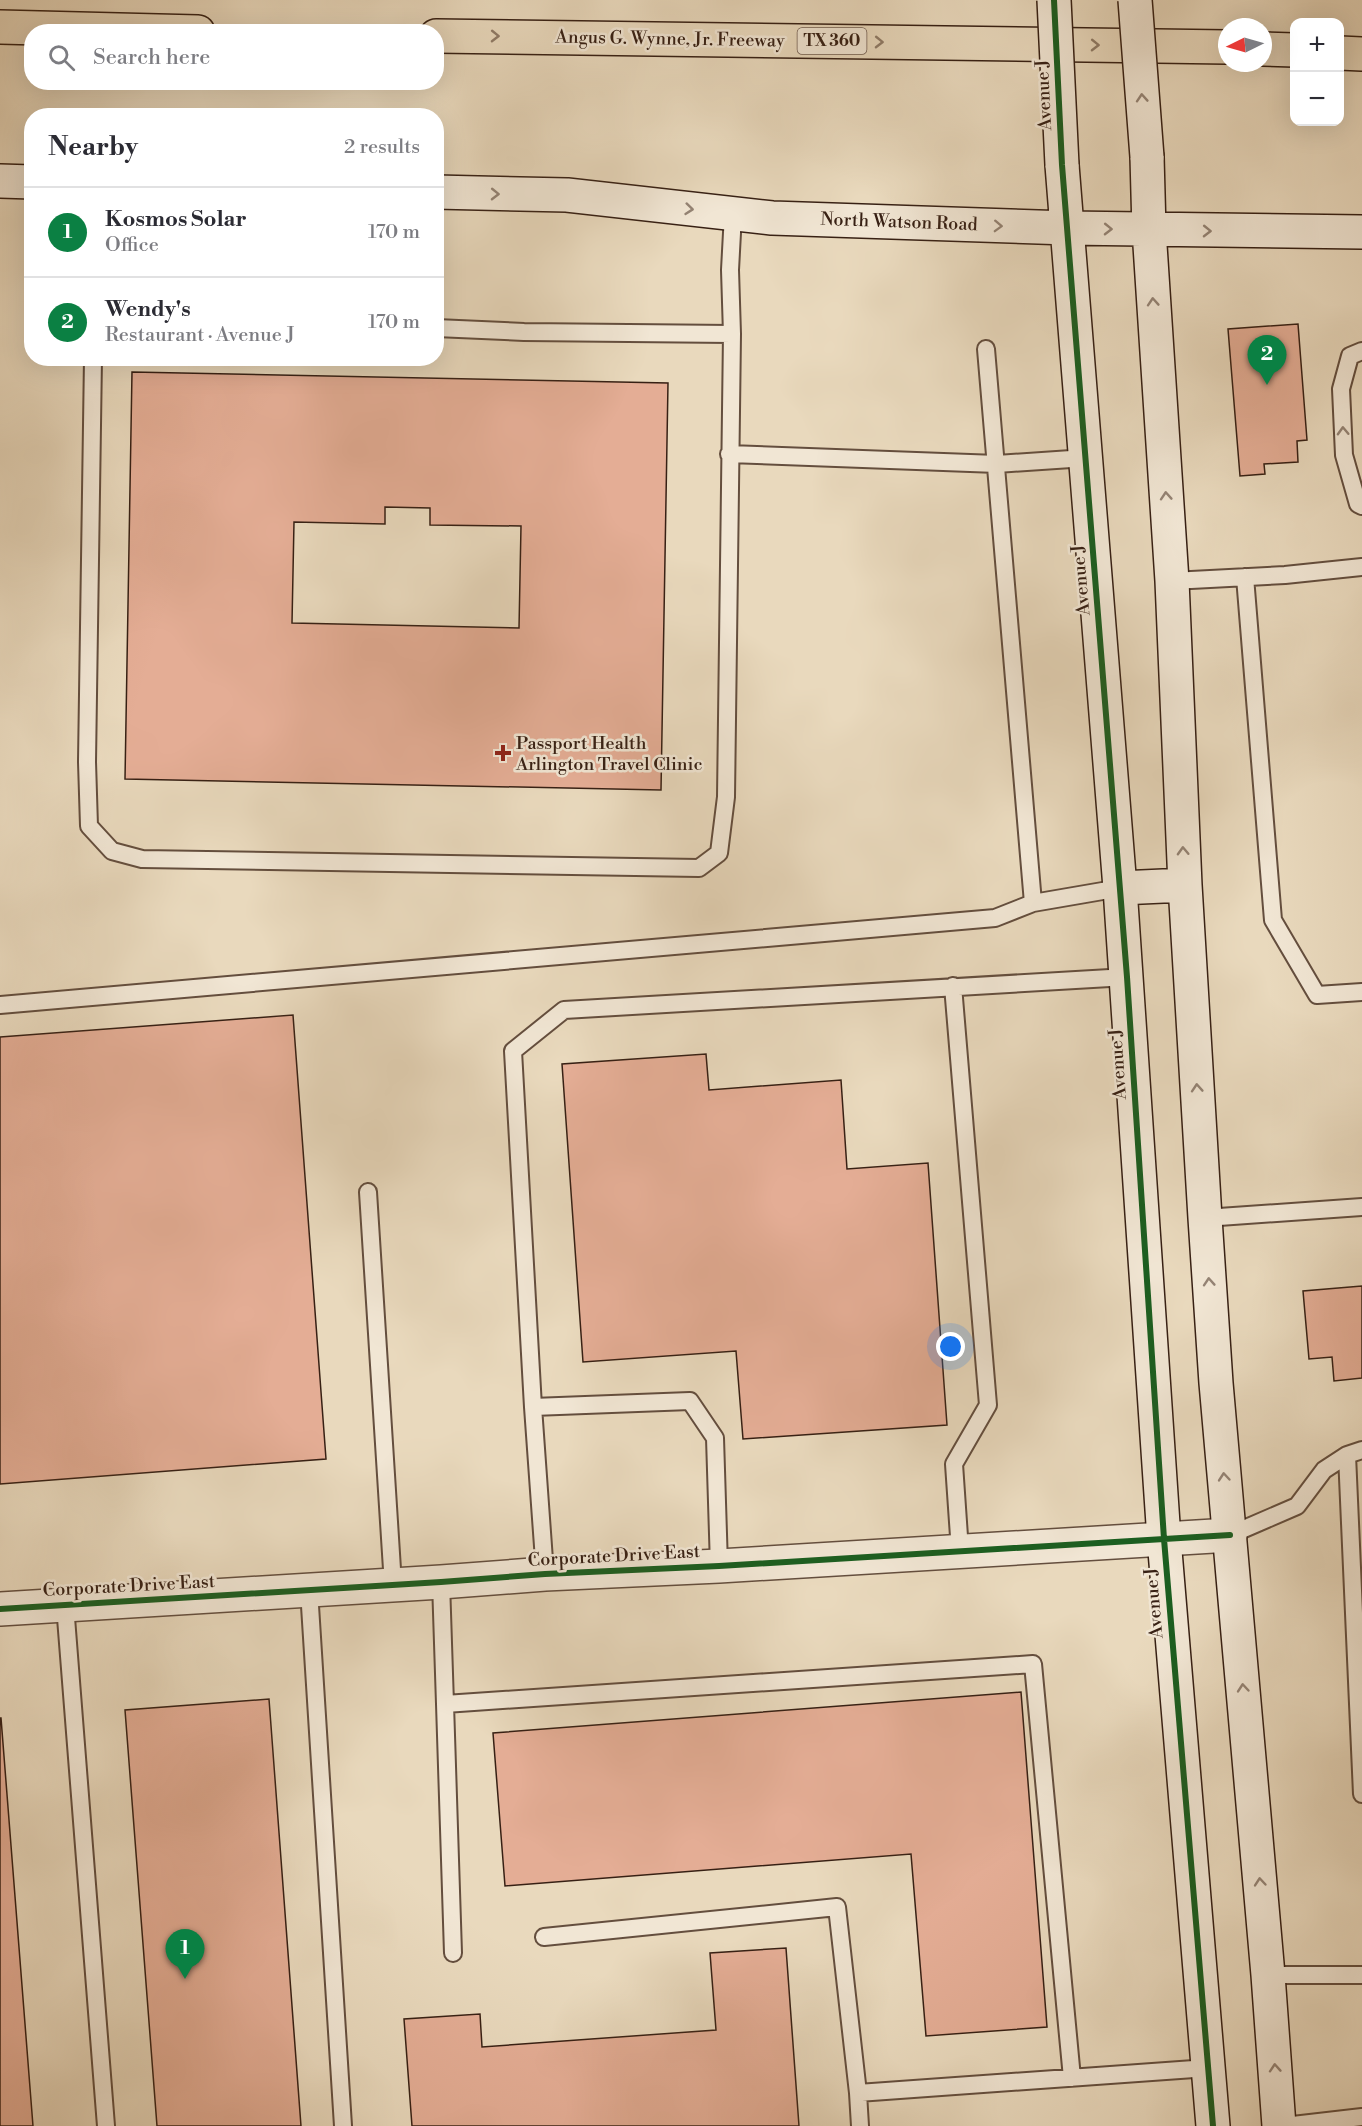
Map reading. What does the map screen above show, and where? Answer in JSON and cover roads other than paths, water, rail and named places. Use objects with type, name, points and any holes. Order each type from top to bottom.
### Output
[{"type":"highway","points":[[0,27],[24,28]]},
{"type":"highway","name":"Angus G. Wynne, Jr. Freeway","points":[[444,36],[1218,47]]},
{"type":"highway","points":[[1272,49],[1290,50]]},
{"type":"highway","points":[[1344,53],[1362,54]]},
{"type":"street","name":"Avenue J","points":[[1054,0],[1062,165],[1127,977],[1164,1539],[1213,2126]]},
{"type":"street","points":[[1135,0],[1147,157],[1149,230],[1172,580],[1185,885],[1216,1383],[1279,2126]]},
{"type":"street","points":[[0,181],[24,182]]},
{"type":"street","name":"North Watson Road","points":[[444,192],[567,195],[772,218],[1149,230],[1362,232]]},
{"type":"street","points":[[1120,888],[1185,885]]},
{"type":"street","name":"Corporate Drive East","points":[[0,1609],[545,1574],[719,1566],[1230,1535]]},
{"type":"lane","points":[[93,366],[87,762],[89,826],[112,851],[142,859],[699,868],[719,853],[726,797],[732,334],[730,270],[733,214]]},
{"type":"lane","points":[[444,328],[524,332],[732,334]]},
{"type":"lane","points":[[986,349],[1033,903]]},
{"type":"lane","points":[[1362,351],[1350,356],[1341,389],[1344,455],[1358,504],[1362,506]]},
{"type":"lane","points":[[729,454],[997,464],[1086,458]]},
{"type":"lane","points":[[1172,580],[1285,575],[1362,567]]},
{"type":"lane","points":[[1245,577],[1273,920],[1317,995],[1362,992]]},
{"type":"lane","points":[[0,1005],[995,918],[1033,903],[1120,888]]},
{"type":"lane","points":[[545,1574],[532,1407],[513,1052],[564,1010],[1127,977]]},
{"type":"lane","points":[[953,986],[988,1405],[954,1464],[960,1551]]},
{"type":"lane","points":[[368,1192],[393,1585]]},
{"type":"lane","points":[[1205,1218],[1362,1207]]},
{"type":"lane","points":[[532,1407],[690,1401],[715,1438],[719,1566]]},
{"type":"lane","points":[[1230,1535],[1297,1506],[1324,1470],[1354,1452],[1362,1794]]},
{"type":"lane","points":[[441,1582],[453,1953]]},
{"type":"lane","points":[[309,1590],[343,2126]]},
{"type":"lane","points":[[65,1605],[106,2126]]},
{"type":"lane","points":[[445,1704],[1034,1664],[1072,2078]]},
{"type":"lane","points":[[544,1937],[837,1907],[860,2126]]},
{"type":"lane","points":[[1268,1975],[1362,1975]]},
{"type":"lane","points":[[858,2093],[1208,2068]]},
{"type":"lane","points":[[1284,2126],[1362,2117]]},
{"type":"place","name":"Wendy's","points":[[1267,385]]},
{"type":"place","name":"Passport Health Arlington Travel Clinic","points":[[503,753]]},
{"type":"place","name":"Kosmos Solar","points":[[185,1979]]}]
